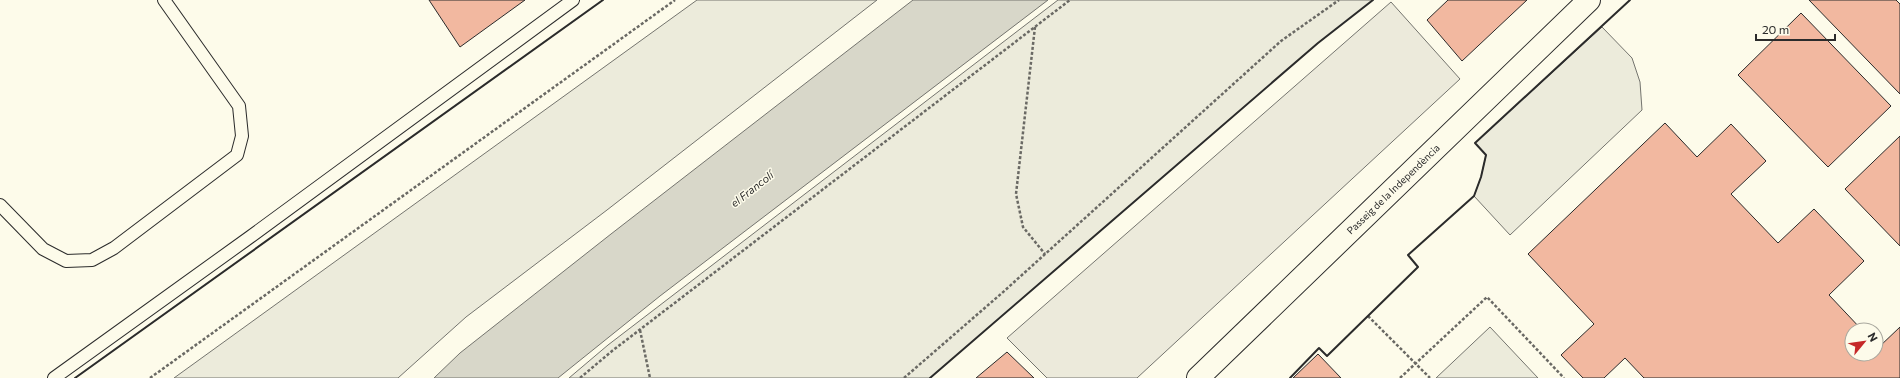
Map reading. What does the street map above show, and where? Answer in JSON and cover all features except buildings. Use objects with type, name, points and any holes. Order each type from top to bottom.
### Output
[{"type":"street","name":"Passeig de la Independència","points":[[1198,378],[1589,0]]},
{"type":"lane","points":[[0,205],[43,249],[66,261],[92,260],[114,248],[237,155],[242,136],[239,106],[164,0]]},
{"type":"lane","points":[[54,378],[250,237],[573,0]]},
{"type":"path","points":[[150,378],[675,0]]},
{"type":"path","points":[[580,378],[640,330],[1070,0]]},
{"type":"path","points":[[904,378],[1045,254],[1281,41],[1339,0]]},
{"type":"path","points":[[1035,26],[1016,194],[1023,227],[1045,254]]},
{"type":"path","points":[[1400,378],[1487,296],[1564,378]]},
{"type":"path","points":[[1368,316],[1430,378]]},
{"type":"path","points":[[640,330],[650,378]]},
{"type":"shaded area","points":[[697,0],[877,0],[607,210],[466,317],[398,378],[174,378]]},
{"type":"shaded area","points":[[1058,0],[1373,0],[1318,43],[930,378],[569,378],[608,345]]},
{"type":"shaded area","points":[[1391,2],[1460,79],[1137,378],[1047,378],[1007,338]]},
{"type":"shaded area","points":[[1602,27],[1632,58],[1640,82],[1642,110],[1510,235],[1474,196],[1481,177],[1486,155],[1475,143]]},
{"type":"shaded area","points":[[1490,327],[1538,378],[1436,378]]},
{"type":"water","name":"el Francolí","points":[[913,0],[1048,0],[660,296],[558,378],[434,378],[460,353]]},
{"type":"wall","points":[[75,378],[603,0]]},
{"type":"wall","points":[[930,378],[1318,43],[1373,0]]},
{"type":"wall","points":[[1290,378],[1319,348],[1327,356],[1418,267],[1408,255],[1474,196],[1481,177],[1486,155],[1475,143],[1630,0]]}]
